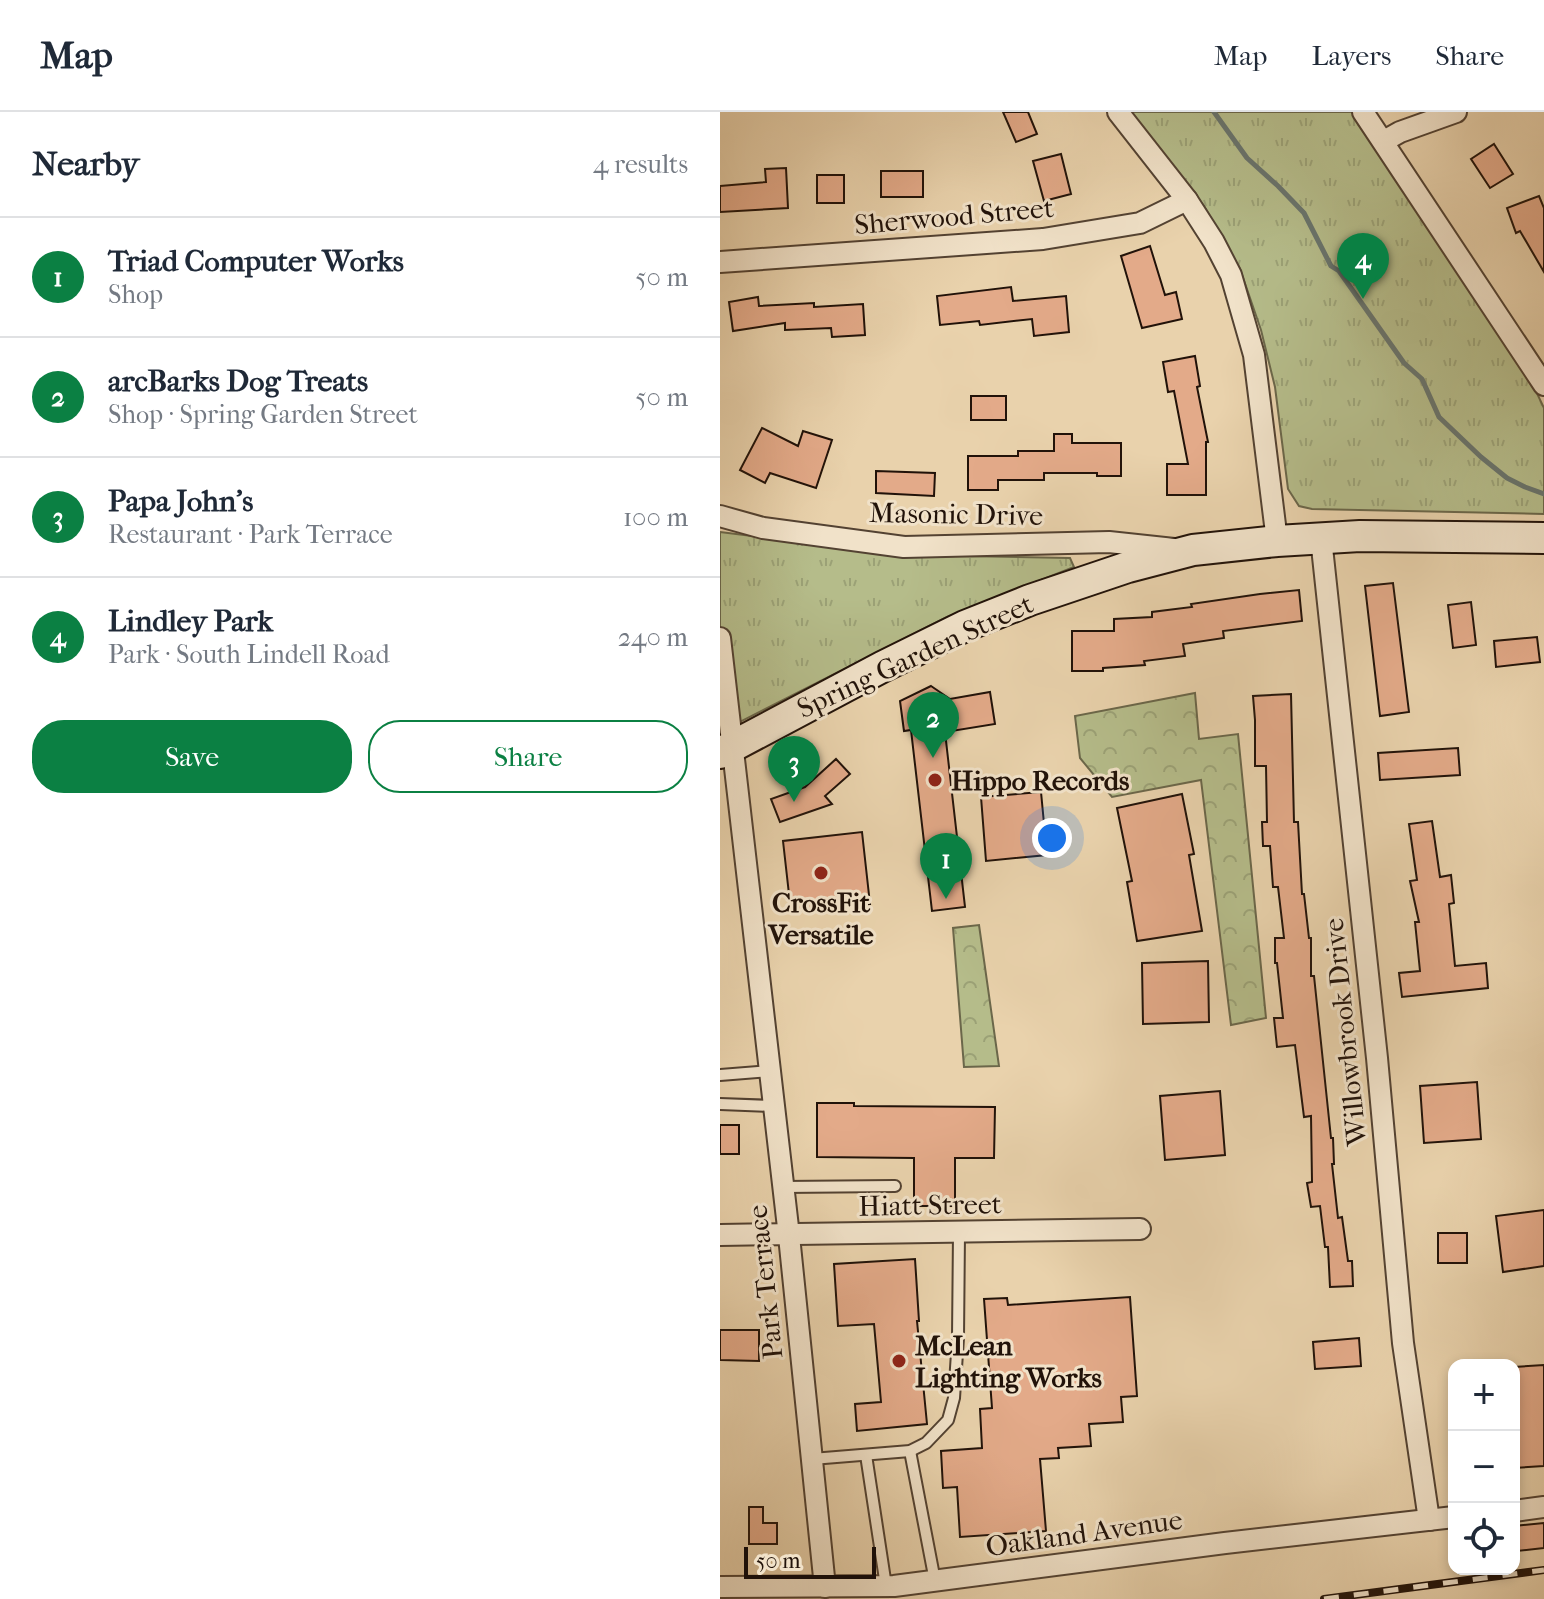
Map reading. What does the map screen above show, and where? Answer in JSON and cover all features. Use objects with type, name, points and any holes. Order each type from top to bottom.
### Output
[{"type":"main road","name":"Spring Garden Street","points":[[726,750],[965,626],[1128,567],[1193,550],[1360,536],[1544,538]]},
{"type":"street","points":[[1118,112],[1187,200],[1231,275],[1254,355],[1277,541]]},
{"type":"street","points":[[1363,112],[1544,385]]},
{"type":"street","points":[[1384,141],[1456,112]]},
{"type":"street","name":"Sherwood Street","points":[[720,262],[1043,239],[1140,223],[1187,200]]},
{"type":"street","name":"Masonic Drive","points":[[720,516],[763,528],[904,547],[1109,542],[1193,550]]},
{"type":"street","name":"Willowbrook Drive","points":[[1321,538],[1377,1058],[1403,1343],[1429,1520]]},
{"type":"street","name":"Park Terrace","points":[[720,638],[726,750],[770,1071],[825,1587]]},
{"type":"street","name":"Hiatt Street","points":[[720,1235],[1140,1229]]},
{"type":"street","points":[[1520,1510],[1544,1507]]},
{"type":"street","name":"Oakland Avenue","points":[[720,1587],[886,1586],[1448,1518]]},
{"type":"lane","points":[[720,1075],[770,1071]]},
{"type":"lane","points":[[720,1104],[774,1106]]},
{"type":"lane","points":[[783,1187],[895,1186]]},
{"type":"lane","points":[[812,1459],[910,1451],[926,1443],[948,1420],[954,1398],[958,1338],[959,1233]]},
{"type":"lane","points":[[910,1451],[935,1581]]},
{"type":"lane","points":[[866,1455],[886,1586]]},
{"type":"green space","points":[[1130,112],[1352,112],[1533,385],[1544,408],[1544,514],[1312,509],[1299,506],[1288,489],[1275,387],[1261,330],[1240,269],[1204,206]]},
{"type":"green space","points":[[720,532],[904,555],[1070,558],[1074,567],[947,617],[720,732]]},
{"type":"green space","points":[[1195,693],[1199,739],[1238,734],[1266,1018],[1231,1025],[1201,780],[1112,797],[1080,758],[1075,716]]},
{"type":"green space","points":[[979,925],[999,1066],[964,1067],[953,928]]},
{"type":"building","points":[[1003,112],[1028,112],[1037,134],[1016,142]]},
{"type":"building","points":[[1494,144],[1513,174],[1490,188],[1471,159]]},
{"type":"building","points":[[1061,154],[1071,194],[1044,201],[1033,161]]},
{"type":"building","points":[[786,168],[788,208],[720,212],[720,186],[766,182],[765,169]]},
{"type":"building","points":[[881,171],[923,171],[923,197],[881,197]]},
{"type":"building","points":[[817,175],[844,175],[844,203],[817,203]]},
{"type":"building","points":[[1539,196],[1544,208],[1544,272],[1520,231],[1516,233],[1507,208]]},
{"type":"building","points":[[1150,246],[1165,295],[1176,292],[1182,319],[1142,328],[1121,256]]},
{"type":"building","points":[[1011,287],[1013,301],[1066,296],[1069,332],[1034,336],[1032,319],[980,325],[979,321],[940,325],[937,296]]},
{"type":"building","points":[[758,297],[759,306],[863,304],[865,335],[832,337],[831,328],[785,330],[785,323],[733,331],[729,302]]},
{"type":"building","points":[[1195,356],[1200,386],[1197,387],[1208,442],[1206,495],[1167,495],[1167,464],[1188,464],[1174,391],[1168,392],[1163,362]]},
{"type":"building","points":[[971,396],[1006,396],[1006,420],[971,420]]},
{"type":"building","points":[[762,428],[798,446],[803,431],[832,440],[816,488],[770,473],[765,483],[740,470]]},
{"type":"building","points":[[1054,434],[1072,434],[1072,443],[1121,443],[1121,476],[1044,473],[1044,480],[998,480],[998,490],[968,490],[968,456],[1018,456],[1018,451],[1054,451]]},
{"type":"building","points":[[876,471],[935,473],[934,496],[876,493]]},
{"type":"building","points":[[1393,583],[1409,712],[1380,716],[1365,586]]},
{"type":"building","points":[[1299,590],[1302,621],[1223,631],[1224,638],[1183,644],[1185,656],[1144,661],[1145,665],[1103,668],[1103,671],[1072,671],[1072,631],[1114,631],[1114,619],[1152,617],[1152,612],[1192,607],[1191,604]]},
{"type":"building","points":[[1471,602],[1476,645],[1453,648],[1448,605]]},
{"type":"building","points":[[1537,637],[1540,662],[1496,667],[1494,641]]},
{"type":"building","points":[[931,686],[950,699],[990,692],[995,724],[945,732],[965,907],[932,911],[911,730],[904,731],[900,701]]},
{"type":"building","points":[[1291,694],[1294,822],[1298,822],[1302,894],[1311,938],[1311,976],[1314,976],[1333,1138],[1332,1164],[1338,1218],[1342,1217],[1348,1261],[1352,1261],[1353,1286],[1330,1287],[1328,1247],[1325,1247],[1320,1206],[1311,1207],[1307,1183],[1312,1182],[1311,1116],[1304,1117],[1295,1045],[1277,1047],[1274,1018],[1283,1018],[1275,963],[1275,938],[1284,938],[1278,887],[1273,887],[1270,846],[1263,846],[1262,822],[1267,822],[1266,766],[1255,766],[1253,696]]},
{"type":"building","points":[[1458,748],[1460,775],[1380,780],[1378,753]]},
{"type":"building","points":[[836,759],[850,774],[825,796],[832,804],[780,822],[771,799],[805,787]]},
{"type":"building","points":[[1041,792],[1047,855],[986,861],[981,797]]},
{"type":"building","points":[[1182,794],[1194,854],[1189,855],[1202,931],[1137,941],[1127,882],[1132,881],[1117,808]]},
{"type":"building","points":[[1432,821],[1440,877],[1451,875],[1454,903],[1449,904],[1455,966],[1486,963],[1488,988],[1402,997],[1399,973],[1420,971],[1415,922],[1419,922],[1410,881],[1417,880],[1409,824]]},
{"type":"building","points":[[862,832],[870,904],[791,912],[783,841]]},
{"type":"building","points":[[1208,961],[1209,1022],[1143,1024],[1142,963]]},
{"type":"building","points":[[1477,1082],[1481,1139],[1424,1143],[1420,1086]]},
{"type":"building","points":[[1220,1091],[1225,1155],[1165,1160],[1160,1096]]},
{"type":"building","points":[[817,1103],[995,1107],[994,1158],[955,1158],[955,1206],[914,1206],[914,1158],[817,1157]]},
{"type":"building","points":[[720,1125],[739,1125],[739,1154],[720,1154]]},
{"type":"building","points":[[1544,1210],[1544,1266],[1503,1272],[1496,1216]]},
{"type":"building","points":[[1438,1233],[1467,1233],[1467,1263],[1438,1263]]},
{"type":"building","points":[[915,1259],[917,1321],[927,1424],[857,1431],[855,1404],[881,1402],[874,1324],[838,1326],[834,1264]]},
{"type":"building","points":[[1130,1297],[1137,1396],[1121,1397],[1123,1422],[1089,1424],[1091,1446],[1058,1448],[1059,1458],[1040,1459],[1046,1531],[960,1537],[957,1487],[943,1488],[941,1451],[982,1448],[980,1409],[992,1408],[984,1299],[1007,1298],[1008,1305]]},
{"type":"building","points":[[720,1330],[759,1330],[759,1361],[720,1360]]},
{"type":"building","points":[[1359,1338],[1361,1366],[1315,1369],[1313,1342]]},
{"type":"building","points":[[1544,1365],[1544,1466],[1520,1468],[1520,1367]]},
{"type":"building","points":[[749,1507],[763,1507],[763,1523],[777,1523],[777,1544],[749,1544]]},
{"type":"building","points":[[1544,1523],[1544,1548],[1520,1551],[1520,1525]]},
{"type":"waterway","points":[[1214,112],[1247,158],[1304,213],[1331,266],[1339,271],[1404,363],[1422,379],[1439,417],[1507,478],[1544,494]]},
{"type":"railway","points":[[1324,1599],[1544,1570]]},
{"type":"place","name":"Lindley Park","points":[[1363,299]]},
{"type":"place","name":"arcBarks Dog Treats","points":[[933,758]]},
{"type":"place","name":"Hippo Records","points":[[935,780]]},
{"type":"place","name":"Papa John's","points":[[794,802]]},
{"type":"place","name":"CrossFit Versatile","points":[[821,873]]},
{"type":"place","name":"Triad Computer Works","points":[[946,899]]},
{"type":"place","name":"McLean Lighting Works","points":[[899,1361]]}]
